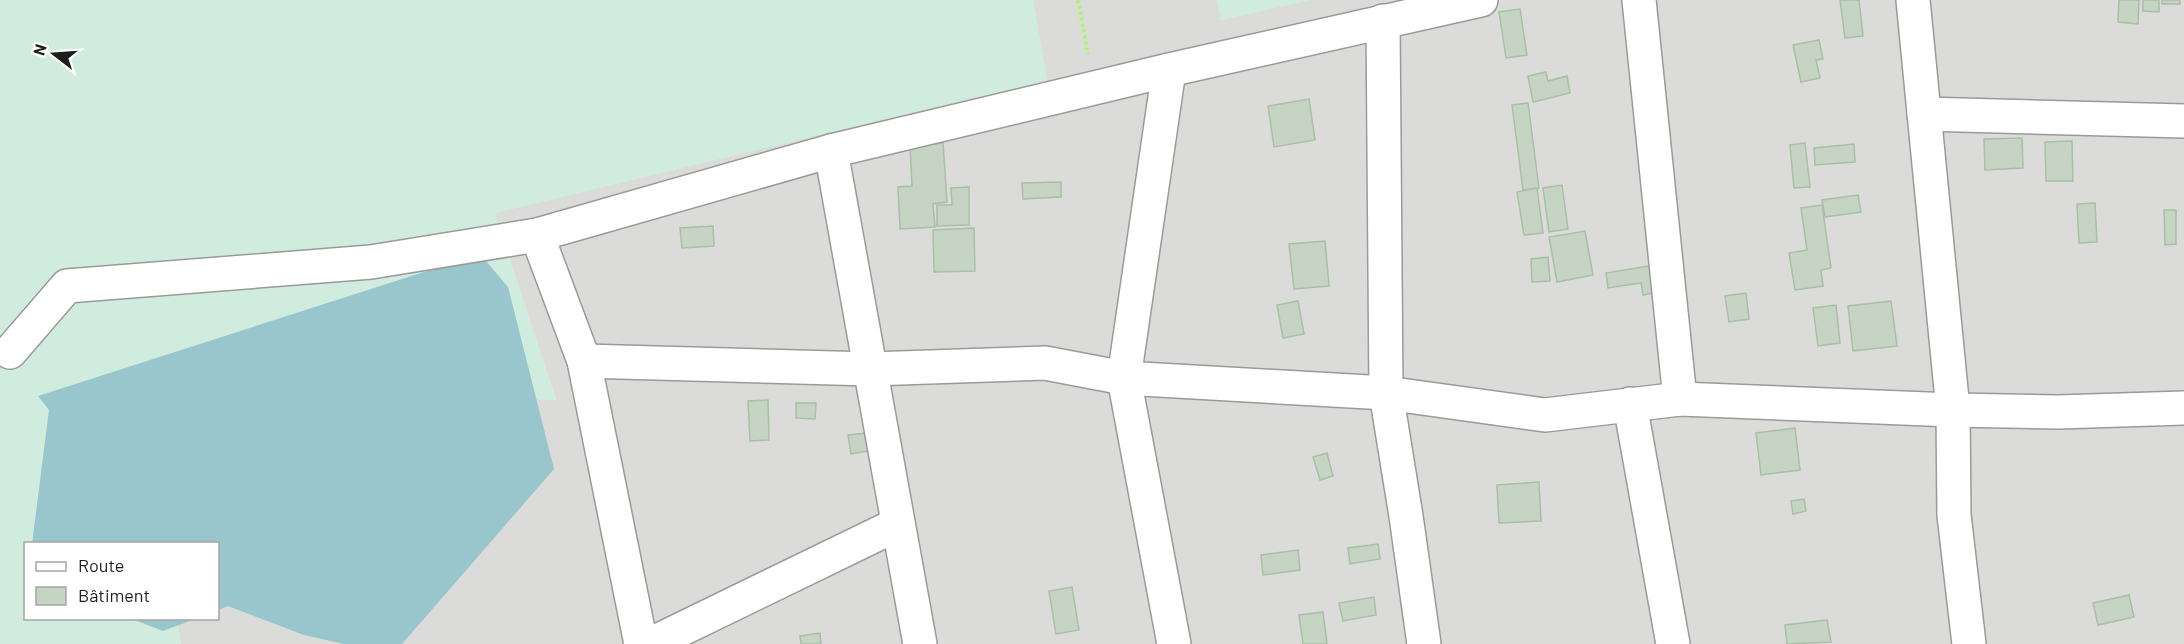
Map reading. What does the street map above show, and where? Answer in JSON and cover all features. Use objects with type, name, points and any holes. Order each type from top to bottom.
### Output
[{"type":"street","points":[[10,352],[67,286],[371,262],[537,235],[831,151],[1094,87],[1481,0]]},
{"type":"street","points":[[1639,0],[1680,399]]},
{"type":"street","points":[[1913,0],[1953,410],[1954,515],[1969,644]]},
{"type":"street","points":[[1383,21],[1386,393],[1424,644]]},
{"type":"street","points":[[1169,70],[1124,378],[1174,644]]},
{"type":"street","points":[[1924,114],[2184,121]]},
{"type":"street","points":[[831,151],[920,644]]},
{"type":"street","points":[[537,235],[584,361],[641,644]]},
{"type":"street","points":[[584,361],[870,369],[1045,363],[1124,378],[1386,393],[1545,415],[1680,399],[1953,410],[2058,412],[2184,409]]},
{"type":"street","points":[[1630,404],[1673,644]]},
{"type":"street","points":[[651,644],[898,524]]},
{"type":"path","points":[[1078,0],[1094,87]]},
{"type":"shaded area","points":[[1033,0],[1217,0],[1221,20],[1309,0],[2184,0],[2184,644],[181,644],[177,620],[219,620],[219,542],[139,390],[556,399],[494,213],[1047,80]]},
{"type":"shaded area","points":[[480,254],[508,287],[554,469],[402,644],[344,644],[304,635],[228,606],[219,610],[219,542],[32,542],[49,410],[38,396]]},
{"type":"shaded area","points":[[135,620],[192,620],[163,631]]},
{"type":"green space","points":[[0,0],[1033,0],[1047,80],[495,213],[556,400],[139,390],[164,542],[24,542],[24,620],[177,620],[181,644],[0,644]]},
{"type":"green space","points":[[1217,0],[1309,0],[1221,20]]},
{"type":"building","points":[[1840,0],[1859,0],[1863,36],[1845,38]]},
{"type":"building","points":[[2119,0],[2139,0],[2138,24],[2118,22]]},
{"type":"building","points":[[2143,0],[2159,0],[2159,12],[2143,11]]},
{"type":"building","points":[[2162,0],[2180,0],[2180,4],[2162,4]]},
{"type":"building","points":[[1520,9],[1527,55],[1506,58],[1499,12]]},
{"type":"building","points":[[1819,40],[1823,59],[1816,60],[1820,78],[1801,82],[1793,45]]},
{"type":"building","points":[[1546,72],[1548,81],[1567,76],[1570,93],[1533,102],[1528,76]]},
{"type":"building","points":[[1309,99],[1315,140],[1274,147],[1268,106]]},
{"type":"building","points":[[1528,103],[1539,188],[1523,190],[1512,105]]},
{"type":"building","points":[[2022,138],[2023,168],[1985,170],[1984,139]]},
{"type":"building","points":[[2072,141],[2073,181],[2046,181],[2045,142]]},
{"type":"building","points":[[943,143],[947,202],[933,204],[935,227],[900,229],[898,187],[912,186],[910,146]]},
{"type":"building","points":[[1805,143],[1810,187],[1794,188],[1790,145]]},
{"type":"building","points":[[1854,144],[1855,162],[1815,165],[1814,148]]},
{"type":"building","points":[[1061,182],[1061,197],[1023,199],[1022,183]]},
{"type":"building","points":[[1562,185],[1568,229],[1549,232],[1543,188]]},
{"type":"building","points":[[969,187],[969,225],[937,226],[937,205],[952,205],[951,188]]},
{"type":"building","points":[[1537,188],[1543,233],[1524,235],[1517,192]]},
{"type":"building","points":[[1858,195],[1861,212],[1825,217],[1822,200]]},
{"type":"building","points":[[2095,203],[2097,242],[2079,243],[2077,204]]},
{"type":"building","points":[[1822,205],[1831,268],[1821,270],[1823,286],[1795,290],[1789,253],[1807,250],[1801,208]]},
{"type":"building","points":[[2164,210],[2176,210],[2176,244],[2165,245]]},
{"type":"building","points":[[713,226],[714,246],[682,248],[680,228]]},
{"type":"building","points":[[974,228],[975,271],[934,272],[933,230]]},
{"type":"building","points":[[1585,231],[1593,275],[1557,282],[1549,237]]},
{"type":"building","points":[[1325,241],[1329,286],[1294,289],[1289,244]]},
{"type":"building","points":[[1548,257],[1550,281],[1532,282],[1531,259]]},
{"type":"building","points":[[1654,265],[1658,292],[1643,295],[1641,283],[1608,288],[1606,273]]},
{"type":"building","points":[[1746,293],[1749,319],[1729,322],[1725,296]]},
{"type":"building","points":[[1298,301],[1304,334],[1283,338],[1277,305]]},
{"type":"building","points":[[1891,301],[1897,346],[1853,351],[1848,306]]},
{"type":"building","points":[[1836,305],[1840,343],[1818,346],[1813,308]]},
{"type":"building","points":[[768,400],[769,440],[750,441],[748,401]]},
{"type":"building","points":[[796,403],[816,403],[815,419],[796,418]]},
{"type":"building","points":[[1795,428],[1800,470],[1761,475],[1756,433]]},
{"type":"building","points":[[867,433],[869,451],[851,454],[848,435]]},
{"type":"building","points":[[1327,453],[1333,476],[1320,480],[1313,457]]},
{"type":"building","points":[[1539,482],[1541,521],[1499,523],[1497,485]]},
{"type":"building","points":[[1804,499],[1806,511],[1793,514],[1791,501]]},
{"type":"building","points":[[1378,544],[1380,559],[1350,564],[1348,548]]},
{"type":"building","points":[[1298,550],[1300,570],[1263,575],[1261,555]]},
{"type":"building","points":[[1072,587],[1079,630],[1056,634],[1049,591]]},
{"type":"building","points":[[2129,595],[2134,617],[2098,625],[2093,603]]},
{"type":"building","points":[[1374,597],[1376,615],[1343,621],[1339,603]]},
{"type":"building","points":[[1323,612],[1327,644],[1303,644],[1299,615]]},
{"type":"building","points":[[1827,620],[1831,642],[1787,644],[1785,625]]},
{"type":"building","points":[[820,633],[821,644],[801,644],[800,636]]}]
